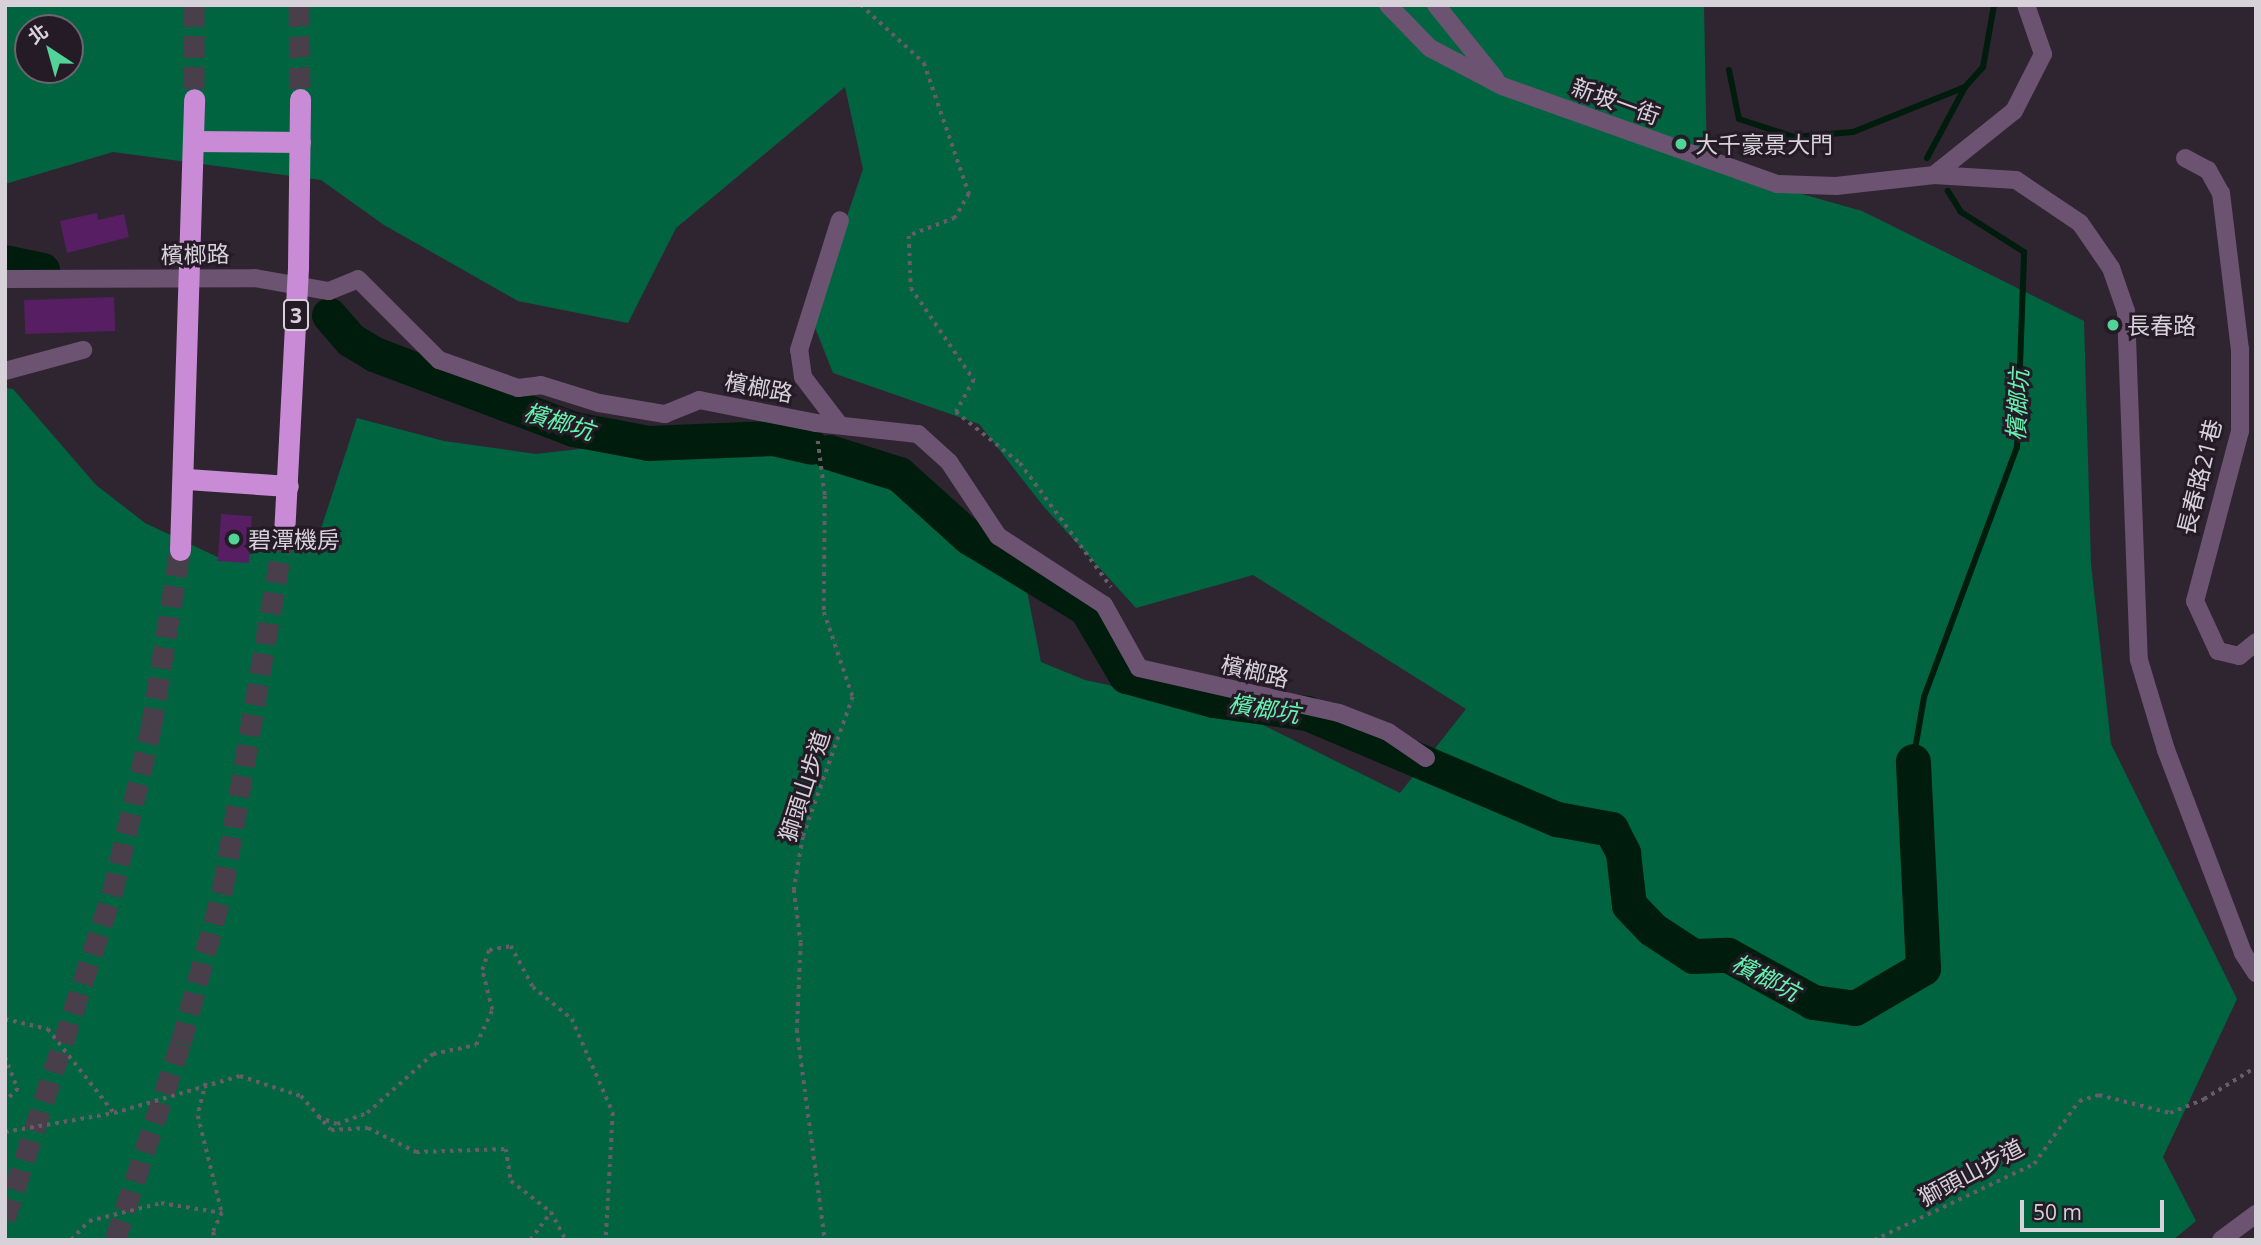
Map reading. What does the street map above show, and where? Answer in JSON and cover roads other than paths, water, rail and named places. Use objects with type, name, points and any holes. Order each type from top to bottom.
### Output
[{"type":"highway","points":[[180,550],[187,479],[194,99]]},
{"type":"highway","name":"3","points":[[284,535],[288,486],[300,99]]},
{"type":"highway","points":[[193,141],[300,142]]},
{"type":"highway","points":[[187,479],[288,486]]},
{"type":"street","name":"新坡一街","points":[[1388,5],[1430,48],[1502,86],[1777,184],[1836,186],[1934,175]]},
{"type":"street","points":[[1436,5],[1502,86]]},
{"type":"street","points":[[1934,175],[2014,111],[2043,54],[2026,5]]},
{"type":"street","name":"長春路21巷","points":[[2185,158],[2207,170],[2221,193],[2240,349],[2240,431],[2195,601],[2218,651],[2239,656],[2256,642]]},
{"type":"street","points":[[1934,175],[2016,180],[2080,223],[2111,268],[2126,311],[2138,660],[2171,763],[2243,953],[2256,973]]},
{"type":"street","points":[[838,423],[803,377],[799,351],[840,220]]},
{"type":"street","name":"檳榔路","points":[[5,279],[255,278],[329,291],[358,279],[439,360],[518,388],[541,384],[599,403],[665,414],[699,400],[918,434],[949,461],[998,536],[1104,605],[1139,668],[1339,713],[1388,732],[1426,758]]},
{"type":"street","points":[[5,371],[83,350]]},
{"type":"street","points":[[2221,1240],[2256,1214]]},
{"type":"waterway","name":"檳榔坑","points":[[1927,158],[1965,87],[1983,67],[1994,5]]},
{"type":"waterway","points":[[1729,70],[1739,119],[1794,137],[1853,132],[1965,87]]},
{"type":"waterway","name":"檳榔坑","points":[[1913,761],[1924,697],[2017,447],[2024,252],[1961,212],[1948,191]]},
{"type":"waterway","name":"檳榔坑","points":[[5,262],[42,270]]},
{"type":"waterway","name":"檳榔坑","points":[[329,315],[351,340],[374,354],[574,429],[648,443],[773,438],[811,447]]},
{"type":"waterway","name":"檳榔坑","points":[[829,452],[899,474],[969,537],[1086,608],[1126,676],[1213,700],[1307,713],[1557,819],[1611,829],[1623,853],[1629,905],[1652,929],[1693,956],[1728,955],[1813,1002],[1855,1008],[1923,968],[1913,761]]},
{"type":"tunnel","points":[[194,5],[194,99]]},
{"type":"tunnel","points":[[299,5],[300,99]]},
{"type":"tunnel","points":[[115,1240],[181,1043],[223,888],[284,535]]},
{"type":"tunnel","points":[[5,1219],[112,894],[151,729],[180,550]]},
{"type":"place","name":"大千豪景大門","points":[[1681,144]]},
{"type":"place","name":"長春路","points":[[2113,325]]},
{"type":"place","name":"碧潭機房","points":[[234,539]]}]
